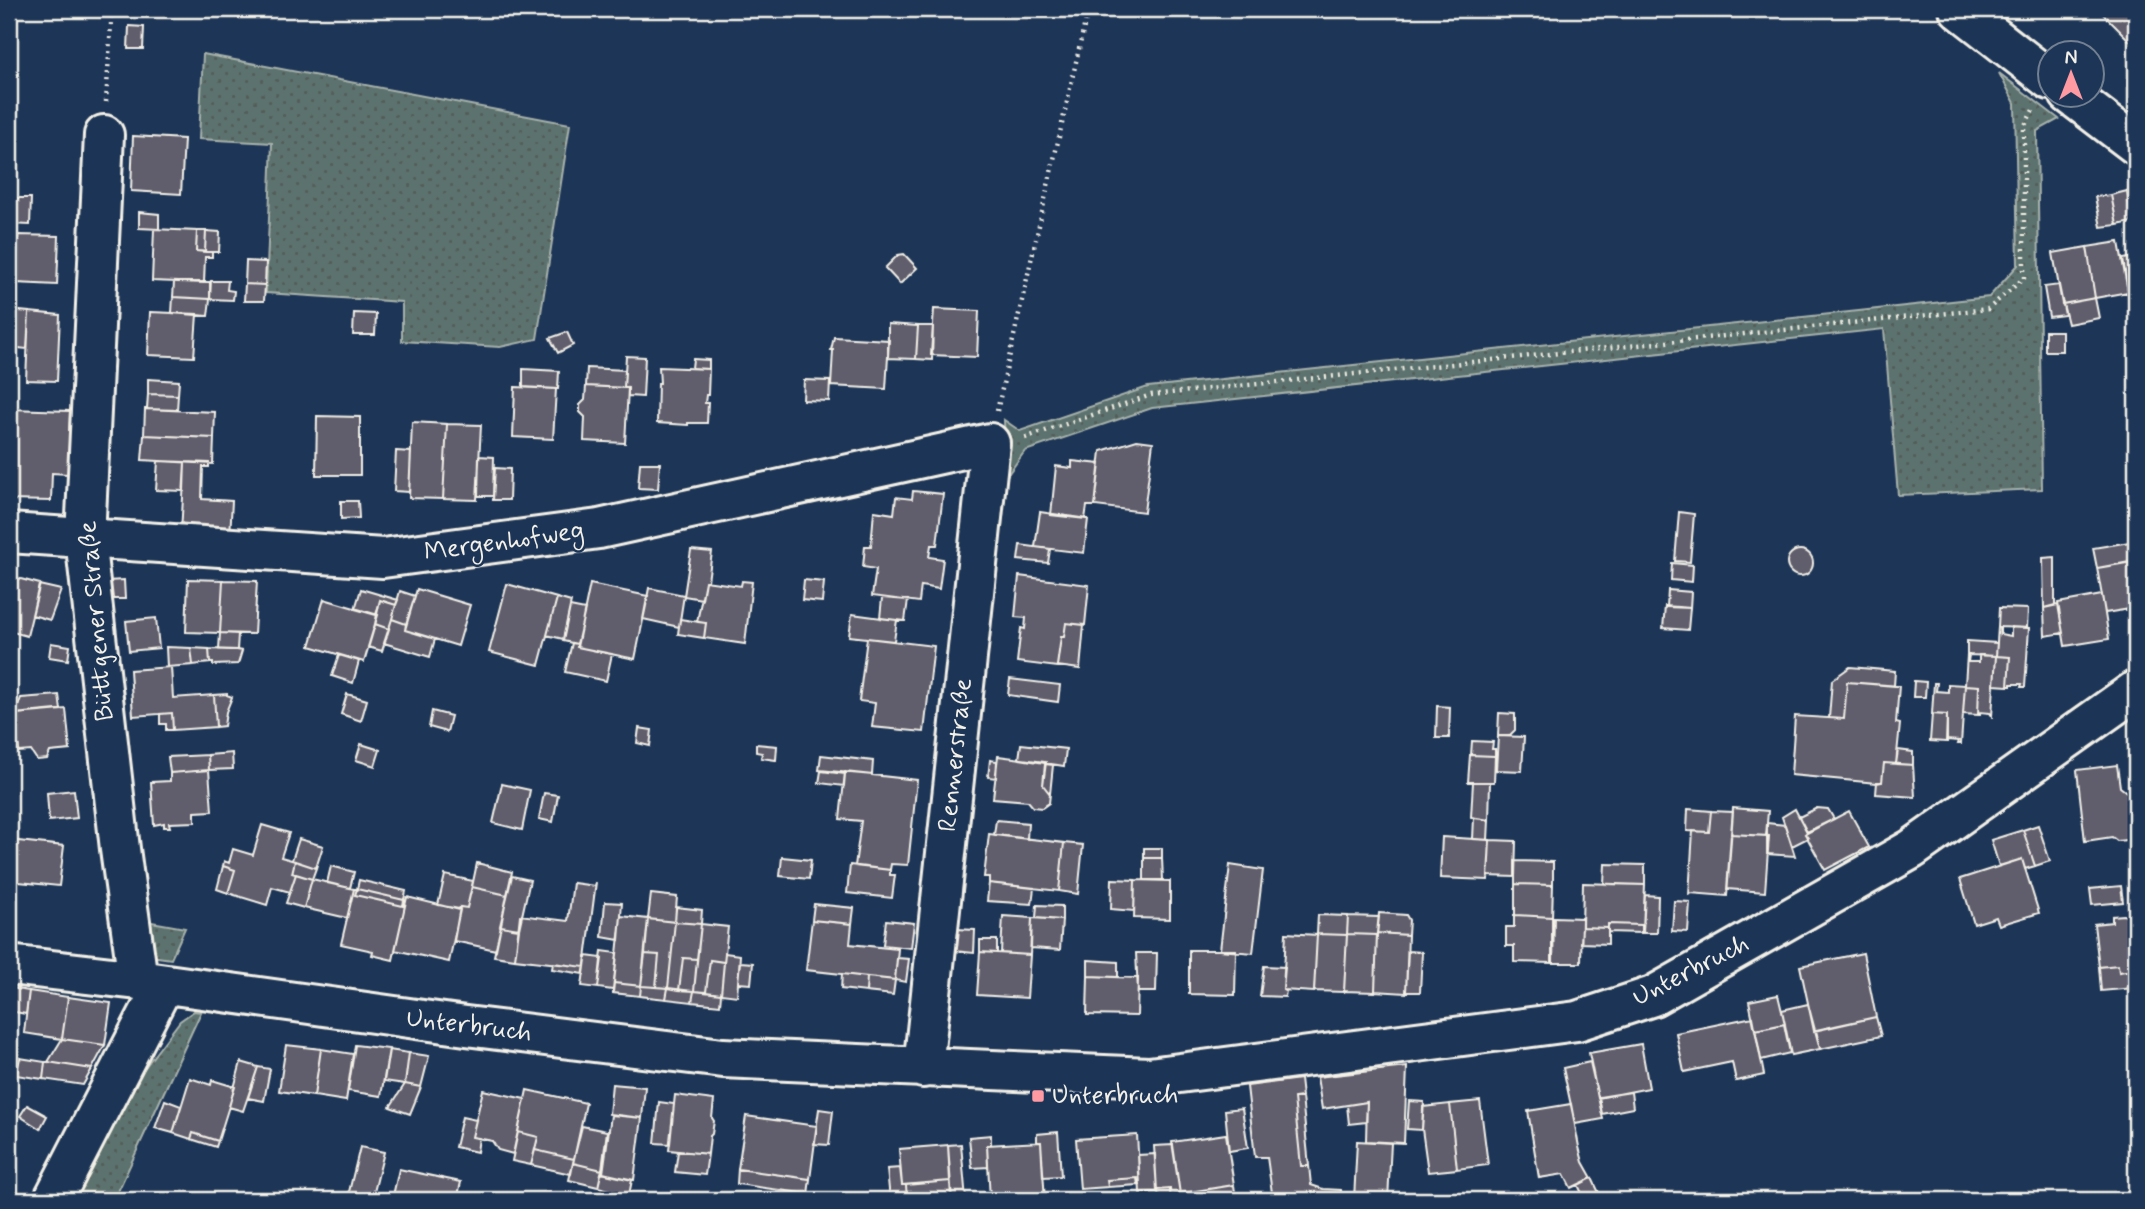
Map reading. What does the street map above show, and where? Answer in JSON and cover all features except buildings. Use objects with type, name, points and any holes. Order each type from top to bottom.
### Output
[{"type":"street","points":[[1959,9],[2036,69]]},
{"type":"street","points":[[2087,108],[2136,145]]},
{"type":"street","name":"Büttgener Straße","points":[[104,135],[85,538],[120,849],[151,982]]},
{"type":"street","name":"Mergenhofweg","points":[[9,533],[383,558],[599,529],[990,443]]},
{"type":"street","name":"Rennerstraße","points":[[923,1068],[990,443]]},
{"type":"street","name":"Unterbruch","points":[[9,965],[723,1058],[1149,1077],[1577,1021],[1653,996],[1912,849],[2136,690]]},
{"type":"street","points":[[53,1200],[151,982]]},
{"type":"path","points":[[104,135],[112,9]]},
{"type":"path","points":[[1088,9],[990,443],[1023,438],[1151,395],[1988,309],[2024,278],[2024,127],[2038,108]]},
{"type":"green space","points":[[203,54],[570,124],[537,339],[500,347],[402,341],[402,302],[266,293],[272,143],[199,139]]},
{"type":"green space","points":[[1999,73],[2036,101],[2036,108],[2045,108],[2059,119],[2037,131],[2042,489],[1898,495],[1884,329],[1152,408],[1025,451],[1006,477],[1004,420],[1020,431],[1148,387],[1989,297],[2018,265],[2015,103]]},
{"type":"green space","points":[[146,921],[185,928],[171,959],[151,956]]},
{"type":"green space","points":[[194,1011],[201,1012],[114,1200],[70,1200],[115,1107],[180,1021]]},
{"type":"place","name":"Unterbruch","points":[[1038,1096]]}]
